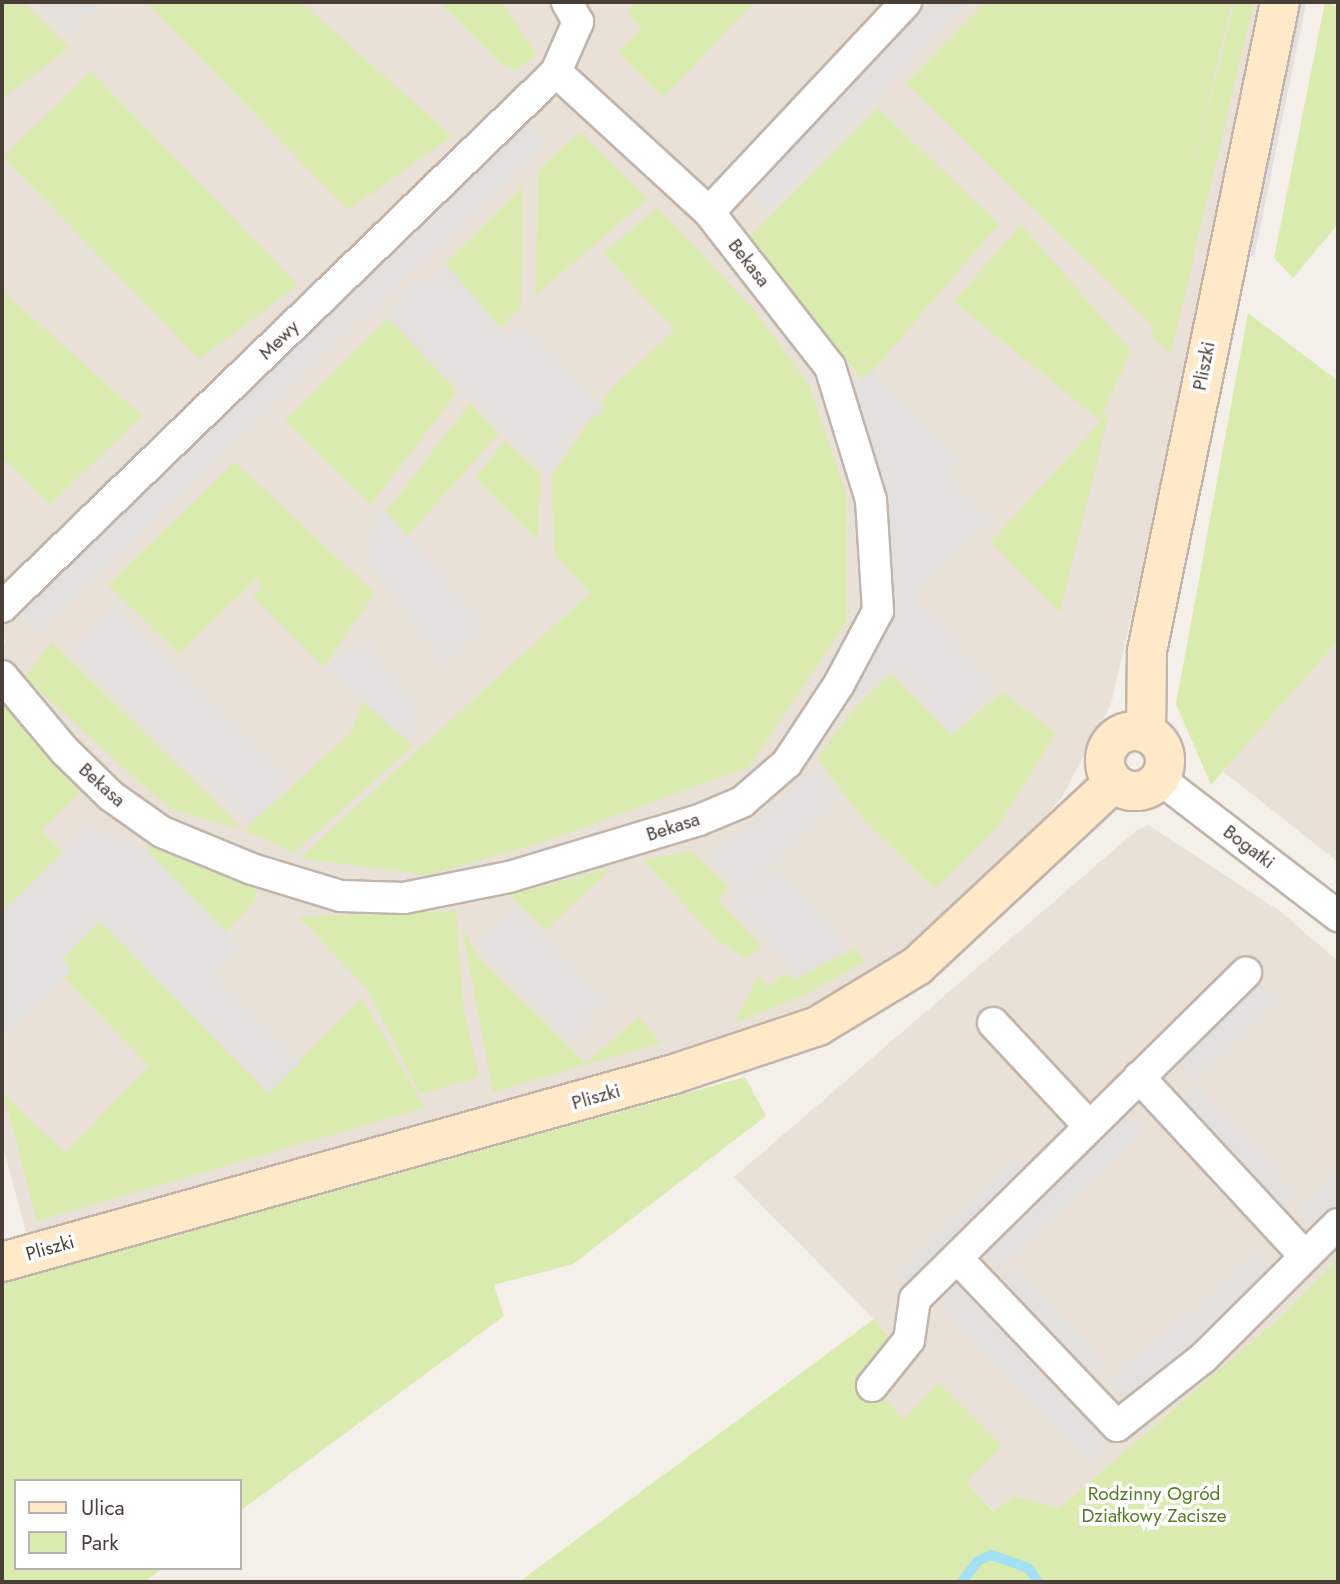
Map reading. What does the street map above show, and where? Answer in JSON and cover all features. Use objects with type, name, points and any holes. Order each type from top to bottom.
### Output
[{"type":"street","points":[[556,72],[578,22],[567,2]]},
{"type":"street","points":[[709,212],[906,2]]},
{"type":"street","name":"Pliszki","points":[[1146,733],[1147,651],[1280,2]]},
{"type":"street","name":"Bekasa","points":[[2,676],[65,751],[111,796],[162,832],[252,869],[341,896],[404,898],[453,892],[699,820],[742,802],[787,763],[839,684],[878,611],[871,500],[830,367],[709,212],[556,72]]},
{"type":"street","name":"Mewy","points":[[2,607],[556,72]]},
{"type":"street","points":[[1126,732],[1146,733],[1164,753],[1160,779],[1137,792],[1112,783],[1104,764],[1109,744],[1126,732]]},
{"type":"street","name":"Bogatki","points":[[1160,779],[1338,916]]},
{"type":"street","name":"Pliszki","points":[[2,1262],[687,1070],[818,1026],[917,966],[1112,783]]},
{"type":"street","points":[[872,1386],[909,1340],[915,1299],[1246,974]]},
{"type":"street","points":[[993,1023],[1089,1126]]},
{"type":"street","points":[[1139,1077],[1305,1255]]},
{"type":"street","points":[[957,1258],[1117,1426],[1203,1358],[1338,1224]]},
{"type":"shaded area","points":[[2,2],[1273,2],[1111,704],[1062,797],[1026,841],[935,930],[847,993],[748,1038],[28,1240],[2,1143],[2,648],[6,641],[2,637]]},
{"type":"shaded area","points":[[35,2],[103,2],[69,36]]},
{"type":"shaded area","points":[[929,2],[968,2],[768,211],[749,193]]},
{"type":"shaded area","points":[[1289,2],[1306,3],[1254,258],[1240,238]]},
{"type":"shaded area","points":[[527,123],[547,142],[38,632],[18,611]]},
{"type":"shaded area","points":[[445,263],[509,338],[525,325],[605,410],[569,434],[551,477],[387,318],[418,276],[429,287]]},
{"type":"shaded area","points":[[871,371],[961,462],[947,473],[989,518],[913,596],[997,686],[952,735],[896,668],[857,699],[839,684],[878,611],[840,399]]},
{"type":"shaded area","points":[[381,506],[487,626],[445,666],[364,553]]},
{"type":"shaded area","points":[[115,607],[293,780],[250,824],[72,651]]},
{"type":"shaded area","points":[[366,641],[417,707],[413,746],[324,667]]},
{"type":"shaded area","points":[[1338,641],[1338,862],[1223,771]]},
{"type":"shaded area","points":[[814,769],[839,800],[739,900],[780,870],[848,949],[800,975],[733,906],[734,881],[708,858]]},
{"type":"shaded area","points":[[91,825],[148,851],[240,946],[213,973],[301,1062],[269,1093],[100,921],[62,959],[72,970],[5,1035],[2,1031],[2,912]]},
{"type":"shaded area","points":[[1148,825],[1280,911],[1338,961],[1338,1258],[1284,1314],[1059,1508],[1015,1496],[994,1511],[859,1373],[891,1337],[734,1177],[1137,830]]},
{"type":"shaded area","points":[[515,907],[607,1002],[570,1041],[476,943]]},
{"type":"shaded area","points":[[1261,984],[1279,1003],[1196,1081],[1178,1062]]},
{"type":"shaded area","points":[[1195,1085],[1299,1194],[1280,1211],[1177,1102]]},
{"type":"shaded area","points":[[1126,1113],[1144,1131],[1000,1269],[981,1250]]},
{"type":"shaded area","points":[[1011,1163],[1031,1165],[906,1283],[896,1272]]},
{"type":"shaded area","points":[[1338,1170],[1338,1207],[1317,1228],[1298,1209]]},
{"type":"shaded area","points":[[1257,1249],[1275,1268],[1193,1346],[1123,1398],[1107,1378],[1174,1327]]},
{"type":"shaded area","points":[[1013,1266],[1106,1364],[1087,1381],[995,1284]]},
{"type":"shaded area","points":[[959,1286],[1108,1445],[1089,1462],[940,1305]]},
{"type":"green space","points":[[2,2],[23,2],[69,48],[2,99]]},
{"type":"green space","points":[[146,2],[301,2],[452,136],[348,210]]},
{"type":"green space","points":[[440,2],[502,2],[537,55],[515,70],[501,64]]},
{"type":"green space","points":[[637,2],[755,2],[663,97],[618,52],[642,28],[627,12]]},
{"type":"green space","points":[[986,2],[1232,2],[1188,188],[1235,2],[1254,2],[1171,353],[1151,337],[1154,327],[906,83]]},
{"type":"green space","points":[[1325,2],[1338,7],[1338,224],[1293,278],[1274,258]]},
{"type":"green space","points":[[91,71],[298,285],[199,359],[3,157]]},
{"type":"green space","points":[[878,108],[999,224],[864,381],[745,241]]},
{"type":"green space","points":[[580,132],[648,199],[535,296],[539,170]]},
{"type":"green space","points":[[523,187],[521,307],[500,328],[445,263]]},
{"type":"green space","points":[[658,208],[756,312],[809,385],[847,496],[847,621],[749,767],[544,842],[428,875],[300,858],[590,593],[555,555],[551,477],[611,389],[675,330],[603,253]]},
{"type":"green space","points":[[1021,224],[1131,351],[1100,420],[1109,412],[1060,613],[991,542],[1101,421],[954,302]]},
{"type":"green space","points":[[2,290],[142,416],[50,505],[2,456]]},
{"type":"green space","points":[[1248,313],[1338,381],[1338,641],[1211,785],[1176,704]]},
{"type":"green space","points":[[387,318],[458,391],[371,505],[285,420]]},
{"type":"green space","points":[[470,403],[499,434],[407,536],[386,512]]},
{"type":"green space","points":[[505,441],[541,474],[537,540],[475,478]]},
{"type":"green space","points":[[235,462],[375,593],[324,667],[253,596],[261,589],[258,577],[179,654],[108,585]]},
{"type":"green space","points":[[52,642],[244,830],[174,810],[141,784],[25,677]]},
{"type":"green space","points":[[891,674],[952,735],[1003,692],[1056,733],[997,828],[934,889],[863,819],[817,758],[855,708]]},
{"type":"green space","points":[[366,691],[413,746],[294,853],[244,830],[351,733]]},
{"type":"green space","points":[[3,704],[80,792],[41,830],[63,852],[2,912]]},
{"type":"green space","points":[[150,845],[256,887],[255,901],[226,932],[148,851]]},
{"type":"green space","points":[[692,851],[728,886],[719,901],[762,947],[746,958],[718,941],[643,860]]},
{"type":"green space","points":[[612,868],[546,930],[508,895]]},
{"type":"green space","points":[[456,911],[464,1010],[479,1077],[420,1094],[367,989],[299,917]]},
{"type":"green space","points":[[100,921],[268,1093],[362,998],[425,1108],[37,1221],[3,1093],[65,1153],[149,1066],[64,978],[72,970],[62,960]]},
{"type":"green space","points":[[462,927],[478,957],[586,1063],[639,1017],[661,1043],[493,1092]]},
{"type":"green space","points":[[855,948],[865,962],[805,995],[735,1023],[758,975],[768,987],[785,973],[794,980]]},
{"type":"green space","points":[[745,1077],[766,1116],[573,1264],[494,1285],[504,1316],[242,1510],[242,1479],[14,1479],[14,1570],[160,1570],[144,1582],[2,1582],[2,1284]]},
{"type":"green space","name":"Rodzinny Ogród Działkowy Zacisze","points":[[1338,1258],[1338,1582],[519,1582],[874,1319],[891,1338],[859,1373],[904,1419],[939,1383],[1002,1446],[966,1482],[993,1511],[1015,1496],[1059,1508],[1284,1314]]},
{"type":"waterway","points":[[962,1582],[978,1561],[991,1555],[1028,1568],[1038,1582]]}]
